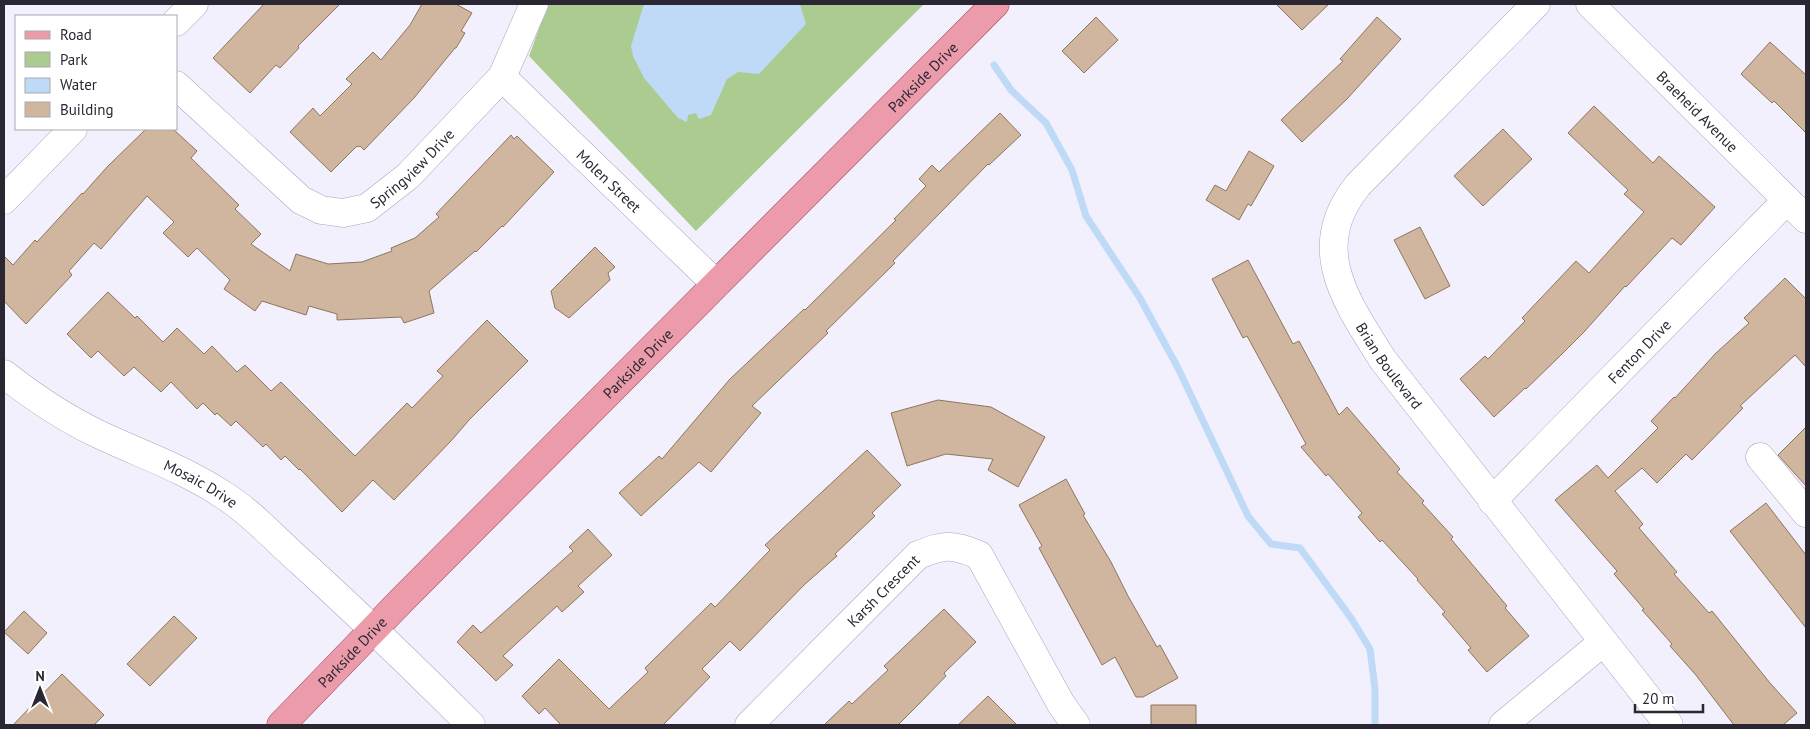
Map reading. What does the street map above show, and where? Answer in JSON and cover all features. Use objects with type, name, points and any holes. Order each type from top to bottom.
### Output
[{"type":"main road","name":"Parkside Drive","points":[[281,725],[372,629],[934,63],[995,4]]},
{"type":"street","points":[[178,20],[194,4]]},
{"type":"street","name":"Springview Drive","points":[[178,87],[301,200],[321,210],[343,213],[367,208],[408,176],[502,77],[534,4]]},
{"type":"street","name":"Brian Boulevard","points":[[1536,4],[1358,185],[1341,209],[1333,236],[1336,272],[1350,303],[1383,360],[1669,725]]},
{"type":"street","name":"Braeheid Avenue","points":[[1590,4],[1806,219]]},
{"type":"street","name":"Molen Street","points":[[502,77],[716,284]]},
{"type":"street","points":[[4,200],[72,130]]},
{"type":"street","name":"Fenton Drive","points":[[1492,501],[1787,200]]},
{"type":"street","name":"Mosaic Drive","points":[[4,374],[30,394],[96,433],[186,473],[226,497],[261,526],[372,629],[471,725]]},
{"type":"street","points":[[1760,457],[1806,513]]},
{"type":"street","name":"Karsh Crescent","points":[[749,725],[918,555],[940,546],[960,547],[978,554],[1061,704],[1076,725]]},
{"type":"street","points":[[1504,725],[1604,642]]},
{"type":"green space","points":[[548,4],[924,4],[696,231],[529,56]]},
{"type":"water","points":[[644,4],[800,4],[806,24],[759,74],[738,72],[727,79],[711,115],[699,119],[696,113],[688,115],[687,122],[678,118],[644,78],[633,56],[631,46]]},
{"type":"building","points":[[264,4],[340,4],[298,46],[299,48],[280,68],[276,65],[250,93],[213,58]]},
{"type":"building","points":[[422,4],[456,4],[472,13],[461,31],[465,33],[456,48],[414,98],[364,150],[357,146],[331,172],[290,132],[313,108],[320,116],[352,84],[346,79],[373,52],[381,60],[410,25]]},
{"type":"building","points":[[1276,4],[1329,4],[1302,30]]},
{"type":"building","points":[[1096,17],[1118,40],[1084,73],[1062,51]]},
{"type":"building","points":[[1377,17],[1401,39],[1347,99],[1302,142],[1281,120],[1343,61],[1340,59]]},
{"type":"building","points":[[1770,42],[1806,75],[1806,133],[1774,101],[1772,103],[1741,74]]},
{"type":"building","points":[[1594,106],[1653,163],[1659,156],[1715,207],[1681,245],[1672,238],[1625,286],[1584,332],[1526,389],[1494,417],[1460,379],[1485,356],[1488,359],[1525,321],[1522,318],[1576,261],[1589,273],[1644,212],[1624,194],[1628,190],[1568,133]]},
{"type":"building","points":[[1000,113],[1021,135],[988,164],[893,261],[895,263],[826,331],[828,333],[752,406],[761,413],[711,472],[699,462],[641,516],[619,493],[659,456],[662,459],[730,379],[805,310],[896,220],[894,219],[926,186],[919,179],[932,165],[939,172]]},
{"type":"building","points":[[1503,129],[1532,159],[1483,206],[1454,176]]},
{"type":"building","points":[[145,130],[174,130],[197,151],[191,158],[239,205],[235,209],[261,234],[251,244],[290,271],[296,254],[328,264],[362,262],[392,251],[391,248],[415,238],[439,217],[436,214],[511,135],[514,139],[517,136],[554,172],[503,227],[429,291],[434,313],[404,323],[401,317],[337,320],[337,314],[309,306],[306,315],[262,301],[255,311],[224,289],[230,280],[197,248],[188,257],[163,233],[174,222],[147,196],[101,249],[94,243],[69,271],[72,275],[26,324],[4,301],[4,256],[13,265]]},
{"type":"building","points":[[1249,151],[1274,166],[1251,206],[1248,204],[1239,220],[1206,200],[1215,185],[1226,191]]},
{"type":"building","points":[[1420,227],[1450,286],[1425,299],[1394,240]]},
{"type":"building","points":[[595,247],[615,267],[608,273],[610,280],[569,318],[555,308],[551,291]]},
{"type":"building","points":[[1248,260],[1293,344],[1299,341],[1339,415],[1347,407],[1372,436],[1400,469],[1397,472],[1424,501],[1422,503],[1453,537],[1451,539],[1507,606],[1505,608],[1529,636],[1487,672],[1468,650],[1471,648],[1442,614],[1445,612],[1418,579],[1382,540],[1380,542],[1358,517],[1362,513],[1328,474],[1326,476],[1301,447],[1306,444],[1247,336],[1243,338],[1212,279]]},
{"type":"building","points":[[1785,278],[1806,299],[1806,367],[1795,355],[1740,406],[1743,408],[1692,460],[1686,454],[1657,483],[1642,468],[1615,491],[1643,524],[1639,528],[1677,572],[1674,574],[1709,613],[1712,611],[1770,683],[1797,713],[1783,725],[1734,725],[1695,674],[1670,646],[1672,644],[1614,574],[1617,571],[1555,500],[1597,465],[1608,478],[1658,428],[1651,421],[1716,353],[1749,323],[1744,318]]},
{"type":"building","points":[[108,292],[135,318],[137,316],[163,342],[177,328],[204,354],[212,346],[237,372],[245,365],[271,391],[281,382],[355,456],[407,403],[412,408],[443,376],[437,371],[487,320],[528,361],[470,419],[394,500],[373,480],[342,512],[285,456],[281,460],[266,444],[263,447],[236,421],[231,426],[217,413],[215,415],[203,403],[197,409],[171,382],[161,392],[134,367],[124,376],[98,351],[91,358],[67,334]]},
{"type":"building","points":[[938,400],[991,407],[1045,437],[1018,487],[988,470],[993,459],[946,454],[907,466],[891,413]]},
{"type":"building","points":[[1806,427],[1806,486],[1778,455]]},
{"type":"building","points":[[867,450],[901,485],[872,513],[875,516],[835,554],[837,556],[804,585],[740,651],[730,641],[702,669],[710,677],[663,725],[561,725],[545,708],[539,714],[522,696],[559,659],[609,709],[648,672],[645,668],[711,603],[715,607],[770,550],[765,545]]},
{"type":"building","points":[[1066,479],[1085,514],[1083,515],[1111,562],[1128,596],[1157,647],[1160,645],[1178,678],[1143,697],[1136,697],[1115,657],[1102,665],[1039,548],[1042,546],[1019,505]]},
{"type":"building","points":[[1766,503],[1806,555],[1806,628],[1730,531]]},
{"type":"building","points":[[588,529],[612,555],[578,586],[584,592],[562,612],[557,606],[503,656],[513,665],[496,681],[457,642],[473,625],[481,633],[573,551],[569,547]]},
{"type":"building","points":[[944,609],[976,642],[944,673],[946,676],[898,725],[824,725],[849,701],[852,704],[888,670],[884,666]]},
{"type":"building","points":[[24,611],[47,633],[28,654],[4,632]]},
{"type":"building","points":[[174,616],[197,638],[150,686],[127,664]]},
{"type":"building","points":[[62,674],[104,715],[94,725],[13,725]]},
{"type":"building","points":[[988,696],[1017,725],[958,725]]},
{"type":"building","points":[[1151,705],[1196,705],[1196,725],[1151,725]]},
{"type":"waterway","points":[[994,65],[1011,90],[1046,123],[1072,170],[1086,216],[1140,298],[1178,368],[1248,516],[1271,544],[1300,548],[1351,618],[1370,649],[1375,689],[1375,725]]}]
